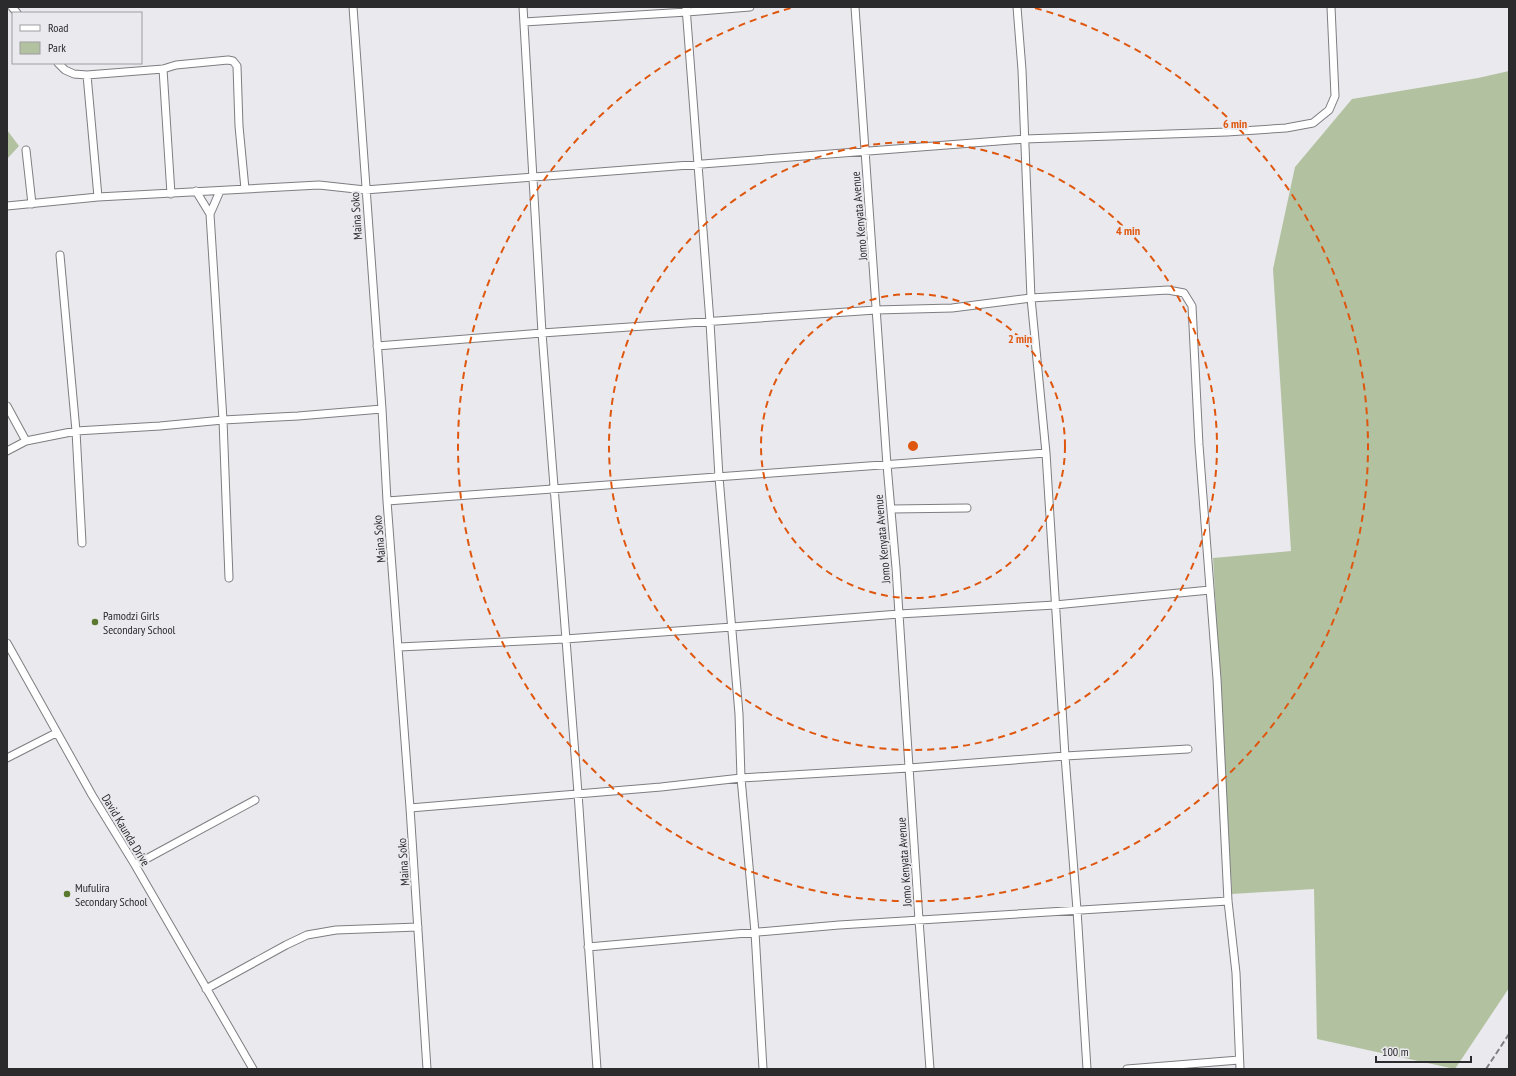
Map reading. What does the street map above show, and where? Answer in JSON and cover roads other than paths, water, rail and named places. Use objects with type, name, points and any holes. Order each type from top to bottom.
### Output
[{"type":"street","name":"Maina Soko","points":[[353,7],[382,409],[387,501],[399,647],[427,1069]]},
{"type":"street","points":[[523,7],[542,333],[553,489],[578,793],[597,1069]]},
{"type":"street","points":[[524,22],[750,7]]},
{"type":"street","name":"Jomo Kenyata Avenue","points":[[855,7],[887,464],[892,509],[930,1069]]},
{"type":"street","points":[[1017,7],[1022,70],[1031,298],[1046,453],[1087,1069]]},
{"type":"street","points":[[7,206],[98,197],[319,185],[365,190],[1024,139],[1286,128],[1314,123],[1329,110],[1335,96],[1331,7]]},
{"type":"street","points":[[687,10],[710,322],[719,477],[739,714],[741,778],[755,932],[763,1069]]},
{"type":"street","points":[[59,64],[74,74],[87,75],[163,69],[176,65],[228,60],[234,61],[237,66],[245,189]]},
{"type":"street","points":[[163,69],[171,194]]},
{"type":"street","points":[[87,75],[98,197]]},
{"type":"street","points":[[26,150],[32,204]]},
{"type":"street","points":[[196,191],[210,214]]},
{"type":"street","points":[[220,191],[210,214],[223,420],[229,578]]},
{"type":"street","points":[[60,255],[76,431],[82,543]]},
{"type":"street","points":[[377,346],[876,310],[952,308],[1031,298],[1168,290],[1184,293],[1192,306],[1199,445],[1217,679],[1228,901],[1236,973],[1240,1069]]},
{"type":"street","points":[[7,406],[26,441]]},
{"type":"street","points":[[7,452],[26,441],[76,431],[153,427],[223,420],[382,409]]},
{"type":"street","points":[[387,501],[1046,453]]},
{"type":"street","points":[[892,509],[967,508]]},
{"type":"street","points":[[399,647],[565,638],[899,614],[1055,605],[1210,590]]},
{"type":"street","name":"David Kaunda Drive","points":[[7,644],[56,733],[135,865],[253,1069]]},
{"type":"street","points":[[7,758],[56,733]]},
{"type":"street","points":[[410,808],[661,787],[741,778],[1188,749]]},
{"type":"street","points":[[135,865],[255,800]]},
{"type":"street","points":[[588,947],[755,932],[919,920],[1228,901]]},
{"type":"street","points":[[206,989],[286,945],[307,936],[336,930],[418,927]]},
{"type":"street","points":[[1127,1069],[1239,1060]]},
{"type":"railway","points":[[1486,1069],[1509,1034]]},
{"type":"place","name":"Pamodzi Girls Secondary School","points":[[95,622]]},
{"type":"place","name":"Mufulira Secondary School","points":[[67,894]]}]
